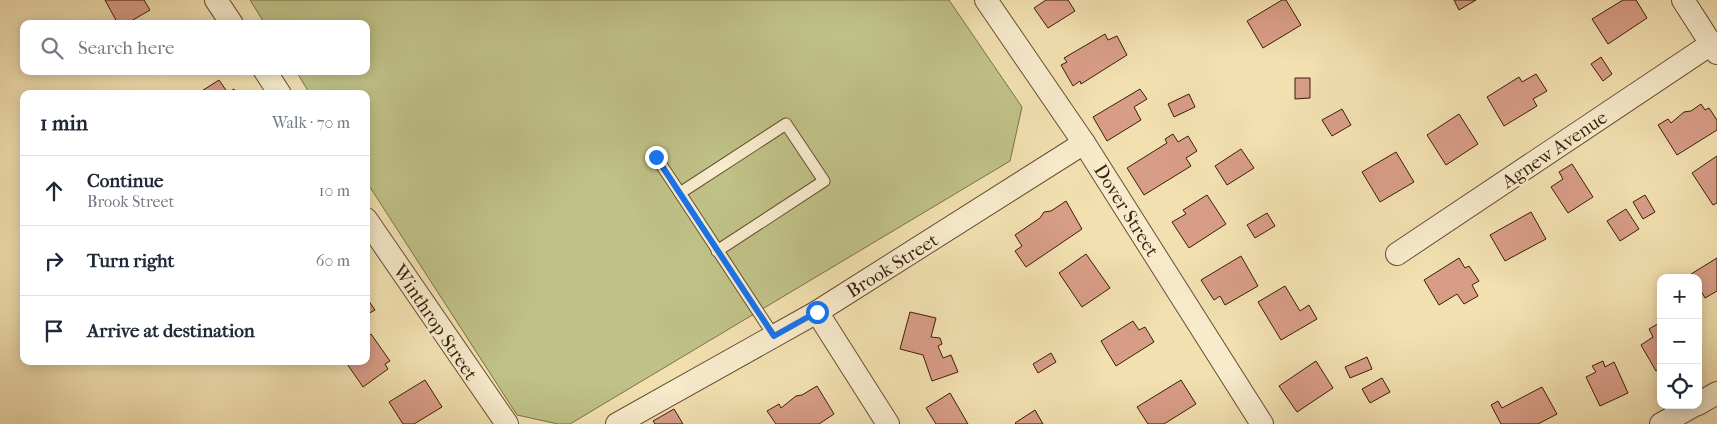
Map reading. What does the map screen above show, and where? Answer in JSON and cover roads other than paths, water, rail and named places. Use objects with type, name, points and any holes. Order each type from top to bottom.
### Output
[{"type":"street","points":[[216,0],[229,20]]},
{"type":"street","name":"Dover Street","points":[[986,0],[1084,143],[1262,424]]},
{"type":"street","points":[[1683,0],[1714,48]]},
{"type":"street","name":"Agnew Avenue","points":[[1397,254],[1714,48]]},
{"type":"street","points":[[268,75],[277,90]]},
{"type":"street","name":"Brook Street","points":[[617,424],[817,312],[1084,143]]},
{"type":"street","name":"Winthrop Street","points":[[370,225],[506,424]]},
{"type":"street","points":[[817,312],[888,424]]},
{"type":"street","points":[[1702,401],[1717,393]]},
{"type":"street","points":[[1661,424],[1688,409]]},
{"type":"lane","points":[[680,193],[786,124],[824,181],[717,251]]},
{"type":"lane","points":[[656,157],[774,336]]}]
